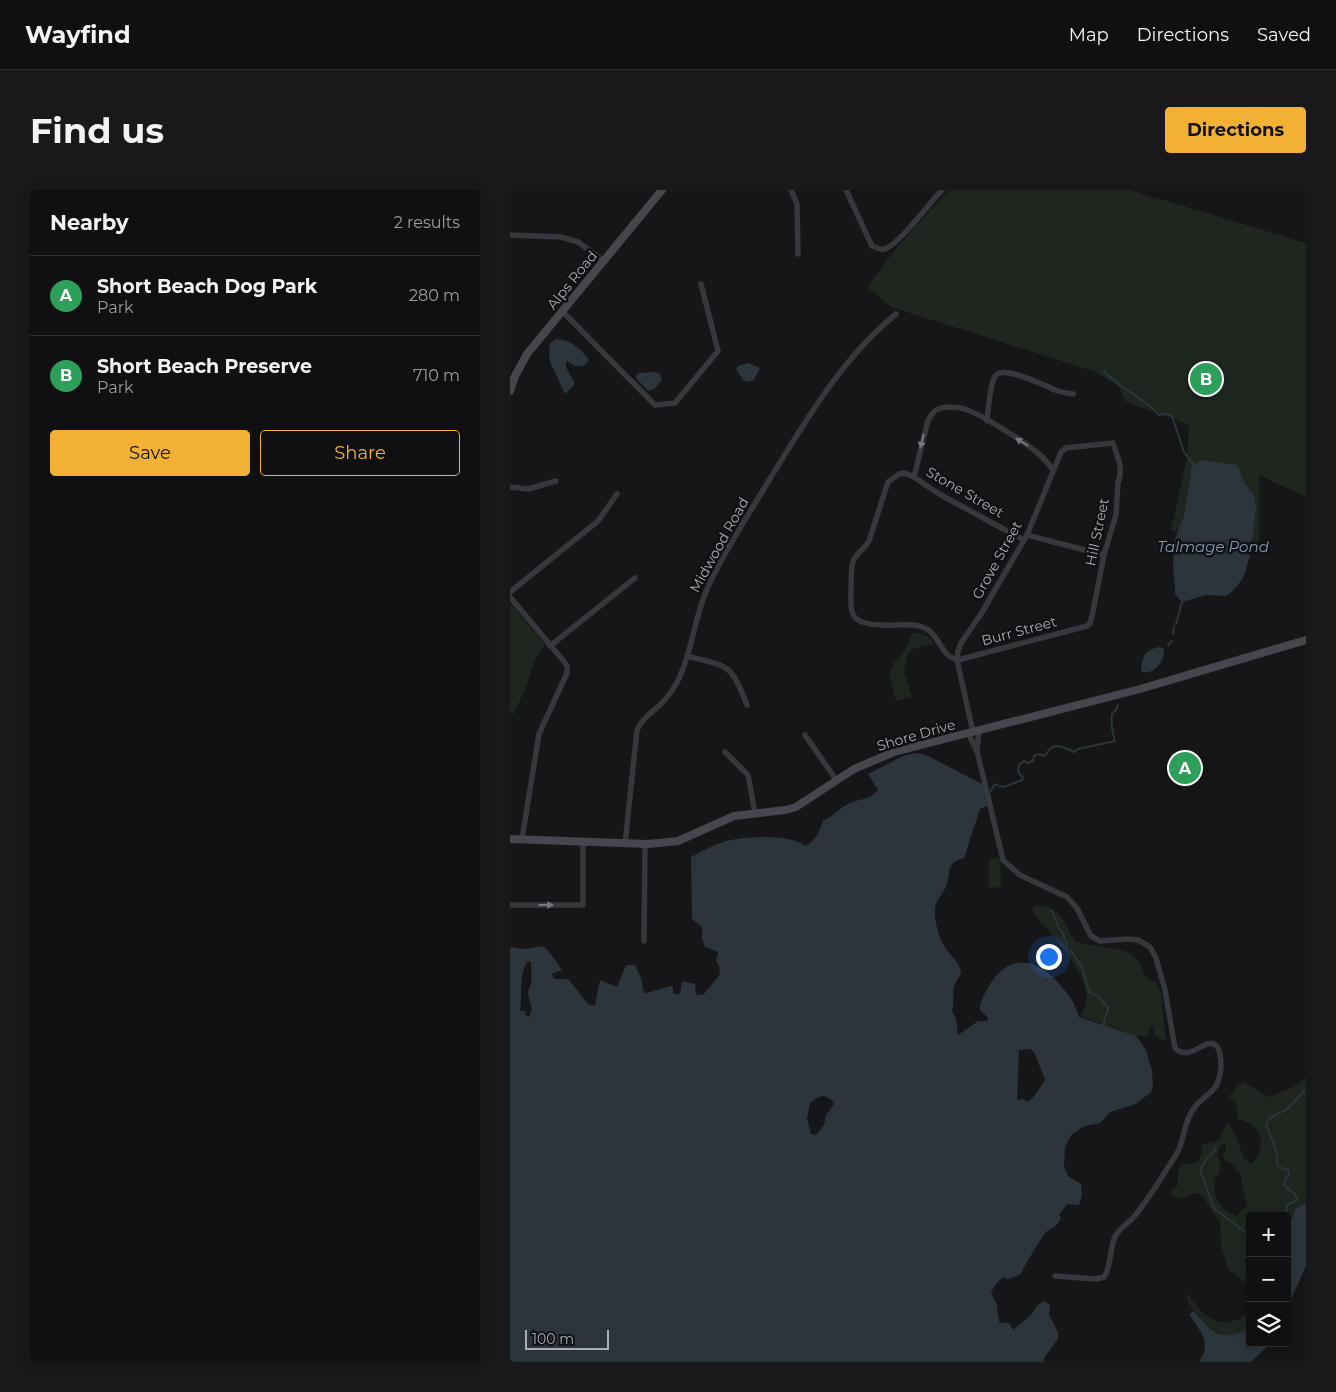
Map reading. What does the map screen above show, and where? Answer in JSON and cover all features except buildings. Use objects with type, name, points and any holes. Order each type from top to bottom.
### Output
[{"type":"main road","name":"Alps Road","points":[[510,391],[515,376],[527,354],[662,190]]},
{"type":"main road","name":"Shore Drive","points":[[510,839],[625,844],[661,844],[678,841],[726,818],[794,808],[854,769],[885,754],[1140,689],[1306,640]]},
{"type":"street","points":[[791,190],[797,204],[798,254]]},
{"type":"street","points":[[846,190],[872,246],[877,249],[883,249],[890,247],[900,238],[942,190]]},
{"type":"street","points":[[510,235],[561,237],[578,242],[604,261]]},
{"type":"street","points":[[562,311],[655,405],[675,403],[718,351],[701,284]]},
{"type":"street","name":"Midwood Road","points":[[625,844],[637,730],[640,722],[661,704],[674,688],[682,673],[700,608],[708,587],[739,531],[807,419],[834,380],[870,339],[896,314]]},
{"type":"street","points":[[987,421],[994,379],[999,373],[1005,372],[1046,384],[1060,392],[1073,394]]},
{"type":"street","points":[[914,477],[928,420],[938,409],[956,407],[987,421],[1033,449],[1042,456],[1053,470]]},
{"type":"street","name":"Grove Street","points":[[957,660],[961,643],[981,614],[1026,538],[1061,452],[1066,448],[1114,443]]},
{"type":"street","name":"Hill Street","points":[[1087,626],[1092,616],[1104,555],[1116,515],[1118,482],[1120,478],[1119,461],[1114,443]]},
{"type":"street","name":"Stone Street","points":[[957,660],[948,656],[933,634],[926,629],[917,626],[879,625],[856,619],[851,613],[851,569],[854,560],[869,541],[888,482],[899,474],[914,477],[939,494],[1026,538],[1104,555]]},
{"type":"street","points":[[510,487],[528,488],[556,481]]},
{"type":"street","points":[[510,592],[598,521],[617,494]]},
{"type":"street","points":[[550,646],[635,578]]},
{"type":"street","points":[[510,597],[567,666],[566,678],[539,734],[522,839]]},
{"type":"street","name":"Burr Street","points":[[957,660],[1087,626]]},
{"type":"street","points":[[687,656],[724,665],[736,677],[747,705]]},
{"type":"street","points":[[957,660],[1004,860],[1020,875],[1068,897],[1077,908],[1094,939],[1106,942],[1128,939],[1138,940],[1150,948],[1156,958],[1165,990],[1175,1048],[1185,1053],[1192,1052],[1205,1044],[1212,1044],[1216,1046],[1220,1054],[1220,1074],[1217,1086],[1193,1108],[1177,1153],[1135,1215],[1116,1235],[1109,1268],[1104,1277],[1096,1280],[1055,1276]]},
{"type":"street","points":[[974,732],[977,751]]},
{"type":"street","points":[[805,735],[837,781]]},
{"type":"street","points":[[725,752],[748,775],[755,813]]},
{"type":"street","points":[[510,905],[583,906],[582,842]]},
{"type":"street","points":[[644,941],[645,844]]},
{"type":"shaded area","points":[[949,190],[1130,190],[1306,243],[1306,497],[1259,475],[1259,553],[1171,530],[1187,458],[1189,425],[1125,401],[1119,386],[1093,371],[891,307],[867,287],[897,247]]},
{"type":"shaded area","points":[[512,605],[545,645],[536,657],[525,690],[513,715],[510,710],[510,606]]},
{"type":"shaded area","points":[[913,632],[927,636],[934,643],[915,648],[908,653],[904,672],[912,697],[896,701],[889,674],[893,664],[905,651]]},
{"type":"shaded area","points":[[1190,749],[1198,782],[1183,791],[1169,753]]},
{"type":"shaded area","points":[[989,858],[1000,858],[1001,887],[989,888]]},
{"type":"shaded area","points":[[1034,905],[1050,908],[1055,911],[1068,927],[1075,942],[1121,950],[1133,955],[1138,960],[1144,975],[1157,984],[1161,994],[1166,1042],[1155,1035],[1152,1024],[1146,1037],[1136,1036],[1080,1016],[1086,1003],[1085,988],[1080,974],[1072,960],[1032,910]]},
{"type":"shaded area","points":[[1306,1077],[1306,1204],[1296,1208],[1291,1221],[1291,1212],[1246,1212],[1246,1283],[1228,1269],[1221,1245],[1220,1221],[1210,1209],[1204,1196],[1197,1193],[1184,1198],[1178,1198],[1171,1195],[1172,1190],[1178,1185],[1178,1175],[1181,1166],[1196,1162],[1200,1157],[1203,1144],[1218,1140],[1227,1122],[1237,1138],[1244,1159],[1252,1164],[1260,1150],[1260,1134],[1251,1124],[1238,1119],[1236,1103],[1229,1097],[1237,1086],[1244,1082],[1269,1097],[1291,1088]],"holes":[[[1226,1143],[1226,1150],[1222,1155],[1225,1161],[1229,1161],[1240,1174],[1247,1205],[1236,1216],[1221,1205],[1214,1191],[1215,1178],[1219,1174],[1221,1166],[1217,1154],[1220,1145]]]},
{"type":"shaded area","points":[[1186,1292],[1198,1308],[1212,1319],[1219,1322],[1236,1320],[1246,1315],[1246,1330],[1231,1335],[1220,1334],[1214,1331],[1194,1310]]},
{"type":"water","points":[[556,339],[561,339],[575,345],[589,360],[582,366],[566,362],[566,367],[575,384],[565,394],[549,356],[550,343]]},
{"type":"water","points":[[749,363],[760,368],[754,380],[748,382],[743,380],[736,369],[738,366]]},
{"type":"water","points":[[654,372],[660,374],[662,380],[654,389],[648,391],[636,378],[636,375]]},
{"type":"water","name":"Talmage Pond","points":[[1202,460],[1237,465],[1245,484],[1254,496],[1256,507],[1250,556],[1243,578],[1234,590],[1226,596],[1206,595],[1182,602],[1175,594],[1173,566],[1175,539],[1184,516],[1192,466]]},
{"type":"water","points":[[1160,647],[1164,649],[1161,663],[1150,672],[1141,672],[1143,658],[1147,652]]},
{"type":"water","points":[[916,753],[926,755],[982,784],[987,806],[980,809],[964,858],[951,865],[946,887],[935,908],[936,924],[941,940],[957,962],[961,972],[954,987],[952,1011],[956,1019],[958,1035],[978,1021],[987,1021],[988,1018],[980,1010],[980,1005],[988,987],[998,974],[1009,966],[1020,963],[1032,964],[1044,970],[1057,981],[1071,998],[1079,1017],[1136,1036],[1145,1048],[1152,1070],[1153,1088],[1150,1093],[1136,1104],[1110,1112],[1100,1123],[1085,1126],[1072,1134],[1065,1147],[1064,1166],[1068,1176],[1081,1184],[1082,1195],[1079,1205],[1067,1204],[1059,1215],[1061,1218],[1058,1223],[1044,1234],[1021,1274],[1009,1279],[1003,1277],[991,1292],[996,1303],[1000,1323],[1008,1324],[1013,1330],[1032,1314],[1043,1301],[1050,1304],[1049,1315],[1058,1332],[1058,1339],[1044,1358],[1044,1362],[510,1362],[510,947],[524,949],[543,946],[562,970],[552,974],[554,979],[568,979],[589,1005],[595,1005],[600,980],[617,987],[626,965],[635,965],[641,978],[644,993],[673,986],[673,994],[680,994],[682,981],[695,984],[696,995],[704,994],[720,974],[716,961],[718,952],[705,947],[702,939],[702,927],[692,919],[691,857],[721,843],[748,838],[770,837],[790,839],[805,846],[817,836],[823,821],[846,805],[875,794],[878,790],[868,774],[903,756]],"holes":[[[528,961],[531,962],[531,984],[528,992],[531,1007],[529,1017],[526,1016],[525,1011],[520,1011],[522,979]],[[1031,1049],[1035,1054],[1045,1080],[1028,1102],[1023,1099],[1017,1100],[1019,1050]],[[824,1096],[832,1100],[834,1104],[826,1115],[824,1125],[816,1135],[811,1134],[807,1119],[810,1103],[818,1097]]]},
{"type":"water","points":[[1306,1204],[1306,1266],[1291,1299],[1291,1221],[1296,1208]]},
{"type":"water","points":[[1194,1311],[1210,1329],[1222,1335],[1237,1334],[1246,1330],[1246,1347],[1267,1347],[1251,1362],[1199,1362],[1205,1349],[1205,1343],[1201,1332],[1189,1314]]},
{"type":"waterway","points":[[1104,371],[1110,378],[1153,408],[1159,415],[1166,414],[1172,416],[1184,452],[1193,464]]},
{"type":"waterway","points":[[1176,624],[1182,602]]},
{"type":"waterway","points":[[1173,634],[1174,627]]},
{"type":"waterway","points":[[1168,645],[1172,641]]},
{"type":"waterway","points":[[990,792],[995,784],[1005,786],[1022,780],[1023,778],[1018,772],[1019,765],[1024,761],[1028,763],[1033,761],[1034,756],[1038,754],[1044,756],[1053,747],[1062,747],[1074,752],[1078,749],[1115,741],[1112,728],[1112,714],[1118,705]]},
{"type":"waterway","points":[[1052,911],[1068,945]]},
{"type":"waterway","points":[[1071,950],[1083,970],[1089,992],[1098,996],[1108,1007],[1104,1025]]},
{"type":"waterway","points":[[1286,1212],[1287,1205],[1297,1200],[1295,1194],[1284,1185],[1289,1175],[1288,1170],[1277,1165],[1276,1149],[1266,1125],[1271,1118],[1288,1108],[1305,1090]]},
{"type":"waterway","points":[[1216,1149],[1206,1159],[1200,1170],[1214,1208],[1246,1233]]},
{"type":"place","name":"Short Beach Preserve","points":[[1206,379]]},
{"type":"place","name":"Short Beach Dog Park","points":[[1185,768]]}]
